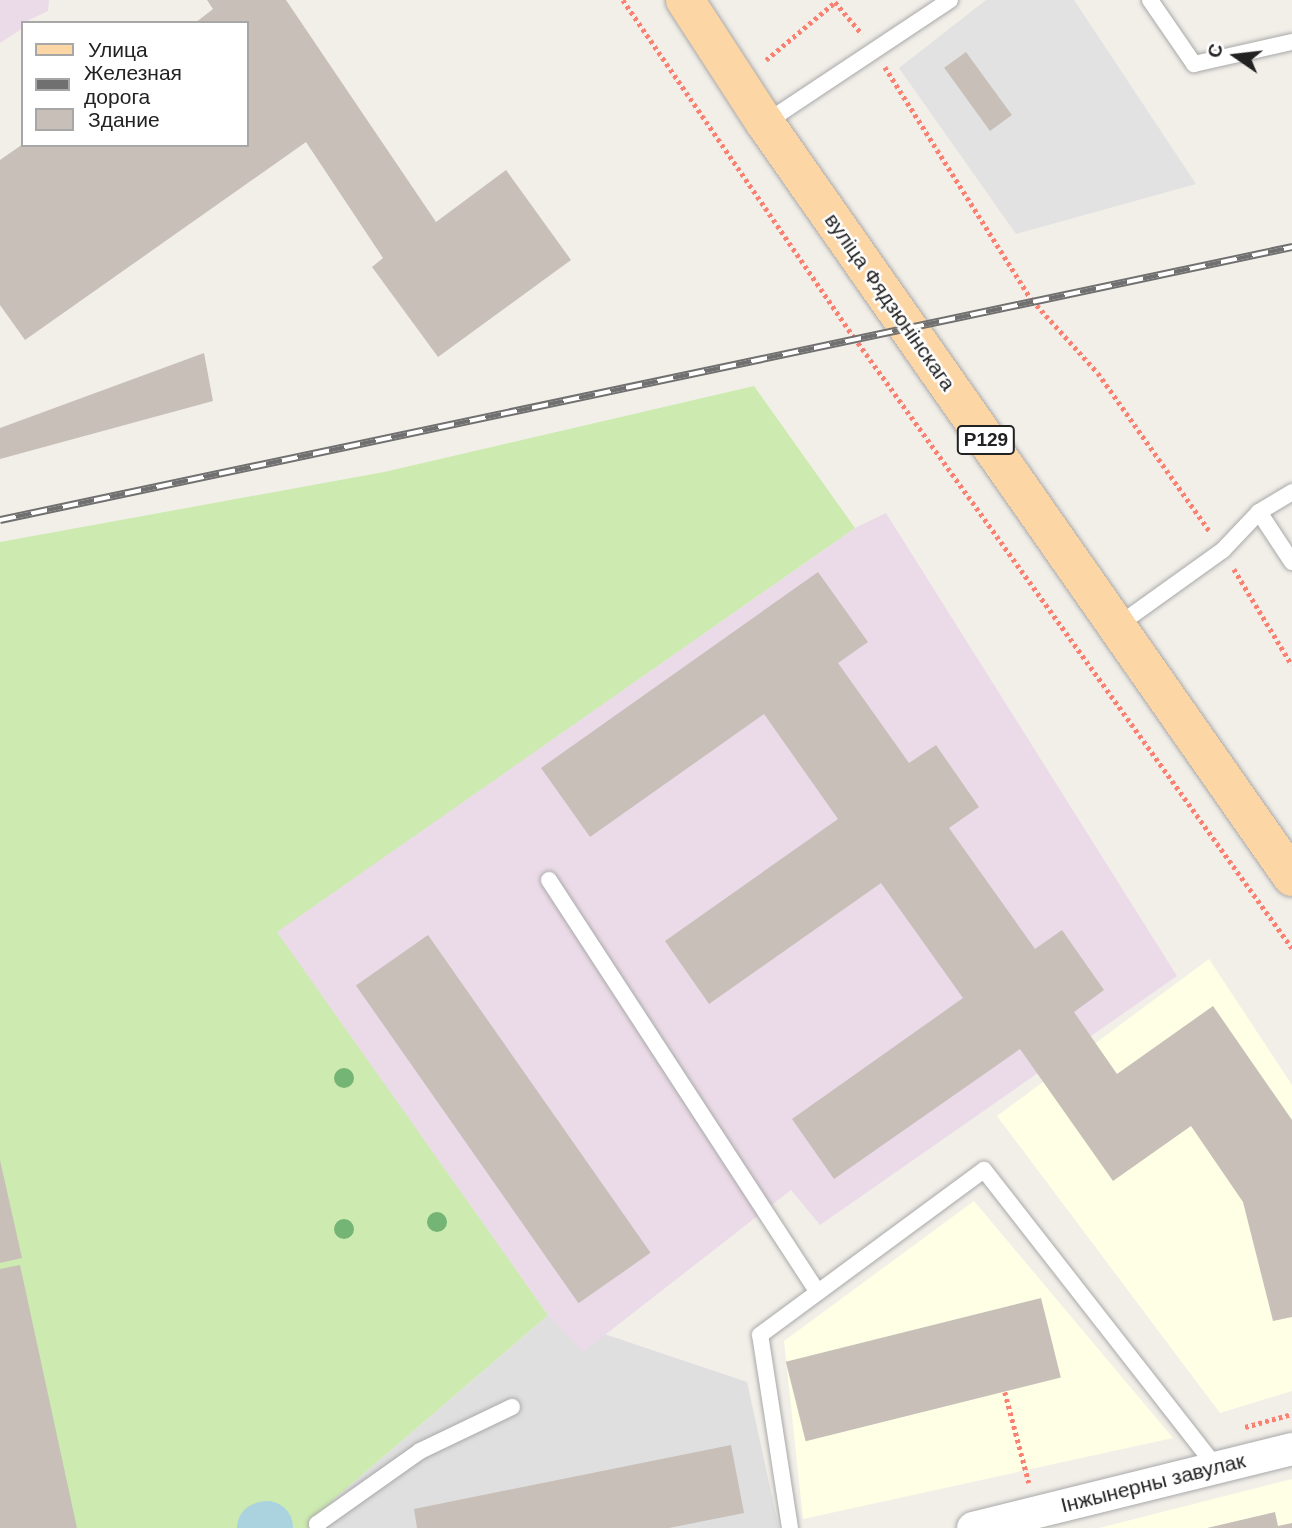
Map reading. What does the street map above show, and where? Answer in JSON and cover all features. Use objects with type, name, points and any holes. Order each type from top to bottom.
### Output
[{"type":"main road","name":"вуліца Фядзюнінскага","points":[[685,0],[765,123],[1292,877]]},
{"type":"street","name":"Інжынерны завулак","points":[[973,1528],[1292,1448]]},
{"type":"lane","points":[[765,123],[873,48],[950,0]]},
{"type":"lane","points":[[1150,0],[1194,64],[1292,43]]},
{"type":"lane","points":[[1117,626],[1223,551],[1259,512],[1292,492]]},
{"type":"lane","points":[[1259,512],[1292,562]]},
{"type":"lane","points":[[549,880],[818,1292]]},
{"type":"lane","points":[[790,1528],[760,1335],[984,1170],[1216,1467]]},
{"type":"lane","points":[[318,1528],[317,1524],[420,1451],[512,1407]]},
{"type":"path","points":[[623,0],[854,337],[1292,948]]},
{"type":"path","points":[[766,60],[835,1],[873,48],[1032,300],[1098,373],[1223,551],[1292,665]]},
{"type":"path","points":[[1005,1392],[1036,1512]]},
{"type":"shaded area","points":[[0,0],[49,0],[48,11],[27,21],[21,21],[21,29],[0,43]]},
{"type":"shaded area","points":[[986,0],[1074,0],[1196,184],[1016,234],[899,68]]},
{"type":"shaded area","points":[[886,513],[1177,976],[820,1225],[791,1190],[583,1352],[548,1315],[276,932],[855,528]]},
{"type":"shaded area","points":[[1209,959],[1292,1085],[1292,1391],[1220,1413],[997,1116]]},
{"type":"shaded area","points":[[974,1201],[1173,1438],[803,1519],[784,1341]]},
{"type":"shaded area","points":[[548,1315],[747,1382],[779,1528],[308,1528],[334,1499]]},
{"type":"shaded area","points":[[1292,1479],[1292,1528],[1099,1528]]},
{"type":"green space","points":[[754,386],[855,528],[277,932],[548,1315],[334,1499],[308,1528],[0,1528],[0,542],[384,472]]},
{"type":"building","points":[[207,0],[286,0],[436,222],[506,170],[571,260],[438,357],[372,267],[383,258],[306,142],[25,340],[0,305],[0,160],[21,145],[248,147],[248,21],[198,21],[213,9]]},
{"type":"building","points":[[966,52],[1012,115],[990,131],[944,68]]},
{"type":"building","points":[[204,353],[213,401],[0,459],[0,428]]},
{"type":"building","points":[[818,572],[868,642],[838,663],[909,763],[936,745],[979,807],[949,828],[1035,949],[1062,930],[1104,990],[1074,1012],[1117,1074],[1213,1006],[1292,1120],[1292,1317],[1273,1321],[1243,1202],[1191,1126],[1113,1181],[1020,1049],[834,1179],[792,1119],[963,998],[881,883],[709,1004],[665,941],[838,819],[764,714],[590,837],[541,768]]},
{"type":"building","points":[[428,935],[651,1253],[578,1303],[356,985]]},
{"type":"building","points":[[0,1160],[22,1258],[0,1263]]},
{"type":"building","points":[[20,1265],[77,1528],[0,1528],[0,1269]]},
{"type":"building","points":[[1041,1298],[1061,1378],[806,1441],[786,1362]]},
{"type":"building","points":[[731,1445],[744,1513],[669,1528],[417,1528],[414,1509]]},
{"type":"building","points":[[1275,1512],[1278,1526],[1292,1523],[1292,1528],[1207,1528]]},
{"type":"waterway","points":[[263,1528],[267,1527]]},
{"type":"railway","points":[[0,520],[1292,247]]}]
